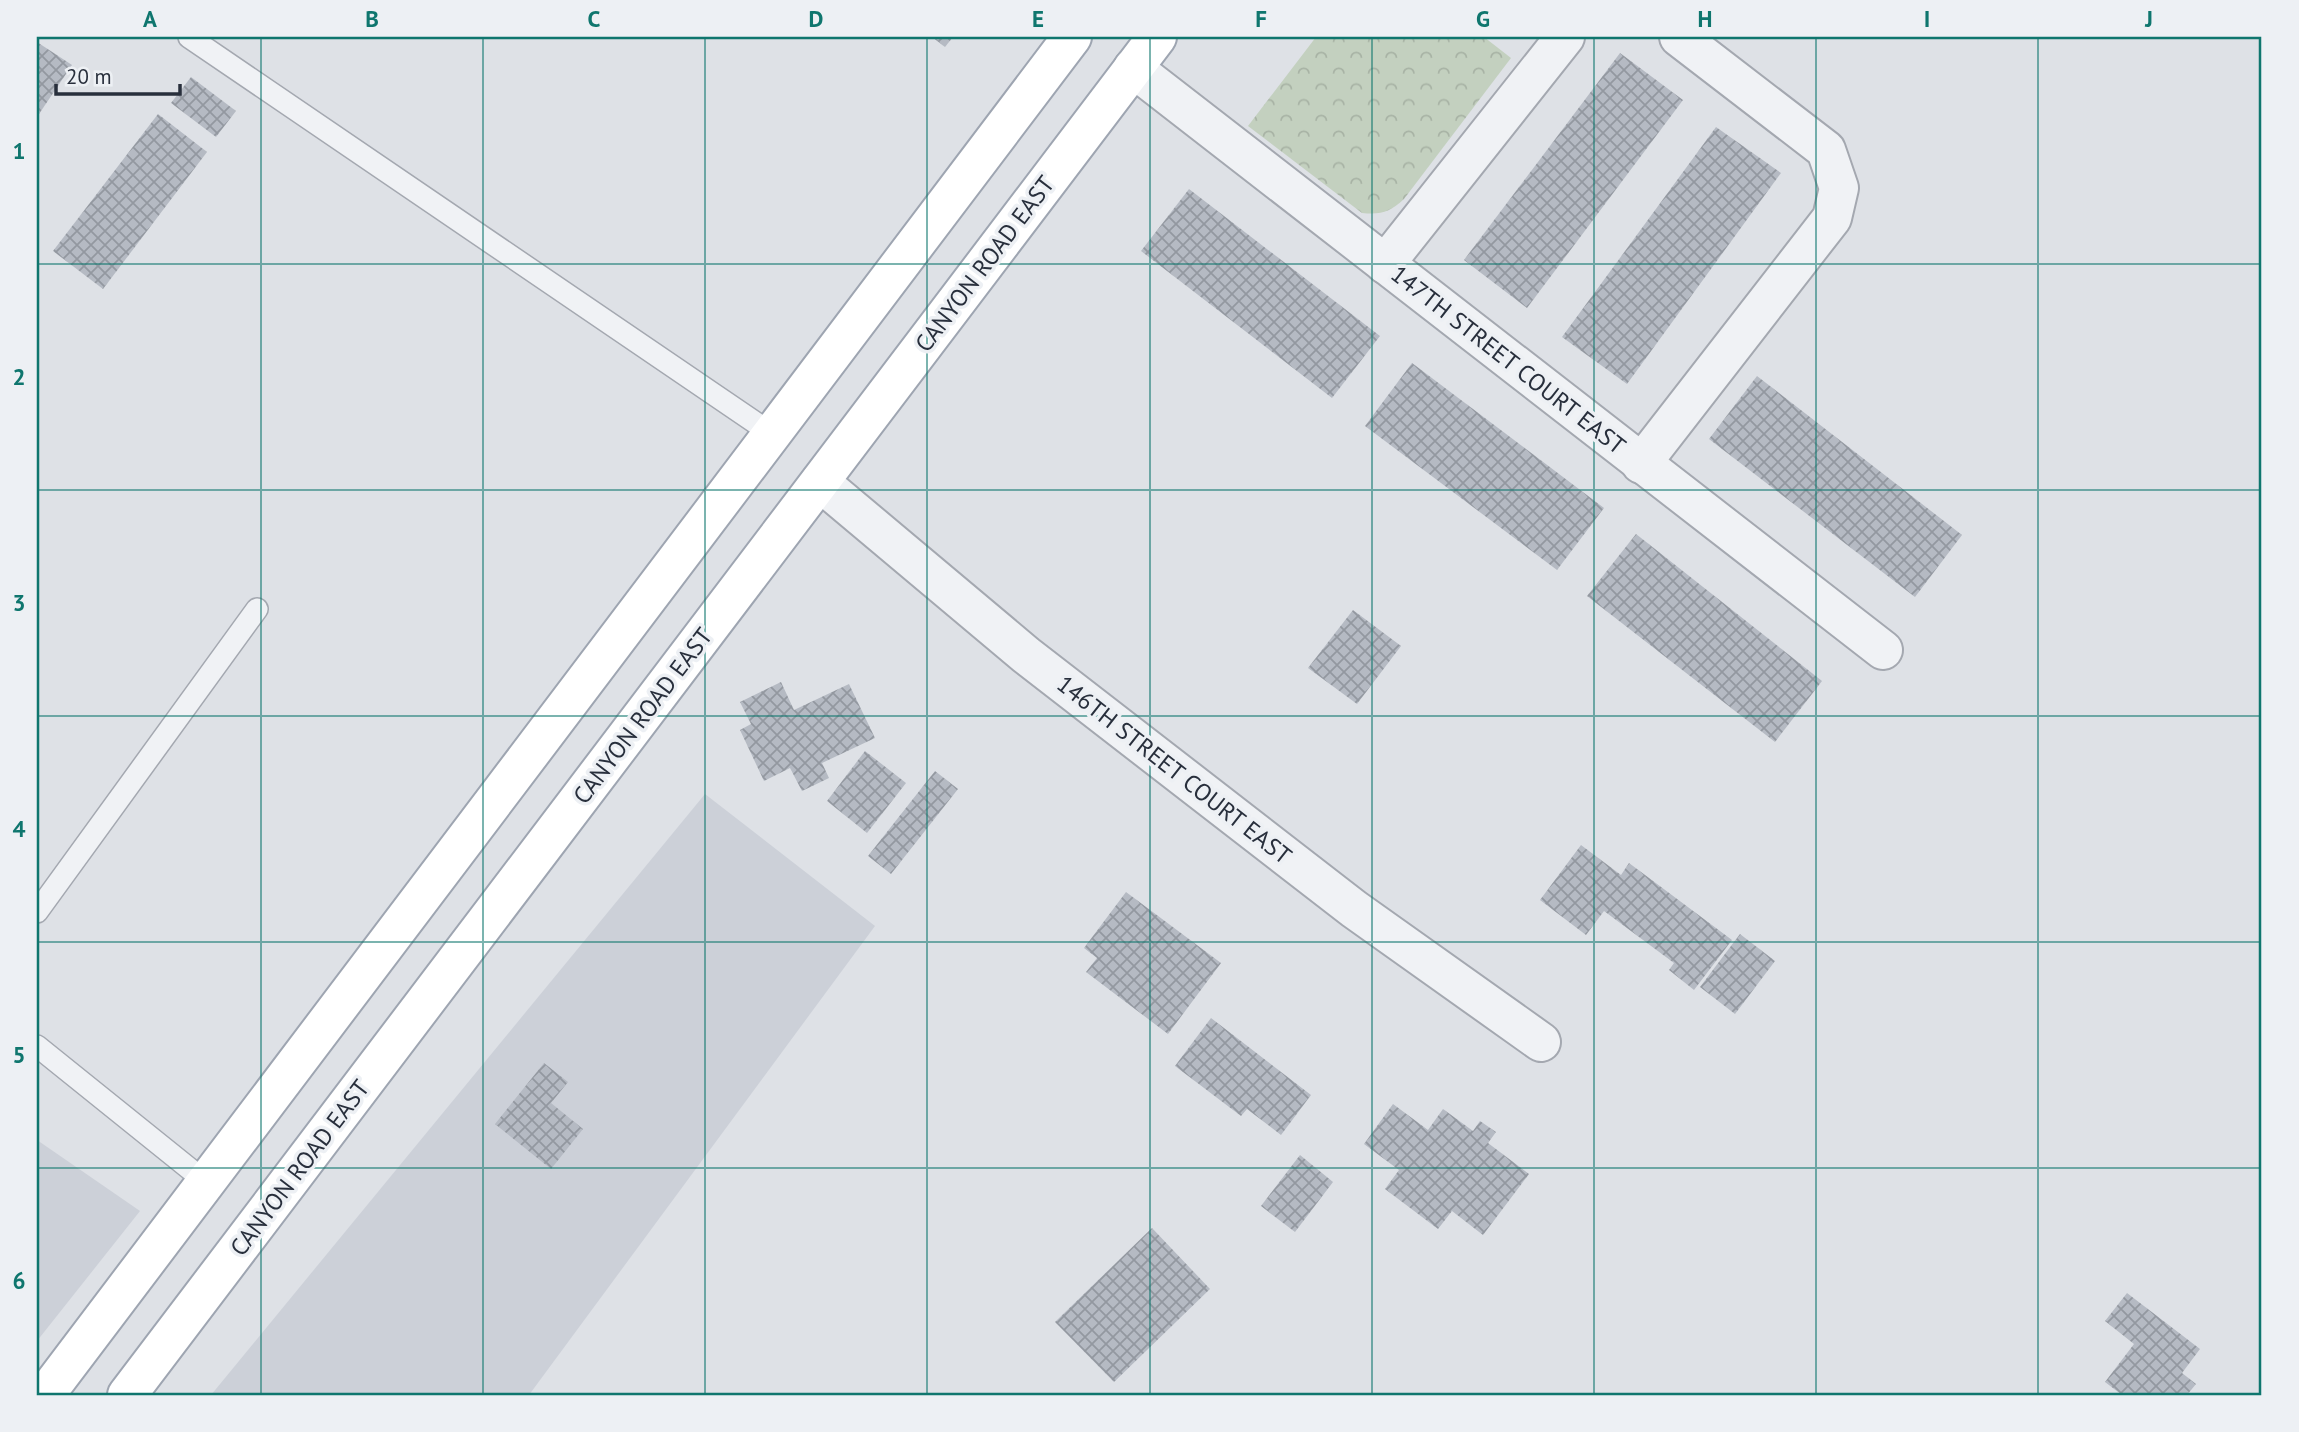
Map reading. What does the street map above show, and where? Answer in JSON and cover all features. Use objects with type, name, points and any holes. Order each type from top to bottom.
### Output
[{"type":"main road","points":[[45,1395],[1072,37]]},
{"type":"main road","name":"CANYON ROAD EAST","points":[[127,1395],[1157,37]]},
{"type":"street","points":[[1385,264],[1565,37]]},
{"type":"street","points":[[1641,464],[1832,218],[1839,188],[1826,150],[1679,37]]},
{"type":"street","name":"147TH STREET COURT EAST","points":[[1133,68],[1883,650]]},
{"type":"street","name":"146TH STREET COURT EAST","points":[[820,482],[1037,664],[1354,909],[1541,1042]]},
{"type":"lane","points":[[189,37],[772,434]]},
{"type":"lane","points":[[37,912],[257,609]]},
{"type":"lane","points":[[37,1046],[206,1182]]},
{"type":"shaded area","points":[[705,794],[875,926],[529,1395],[211,1395]]},
{"type":"shaded area","points":[[37,1140],[140,1211],[37,1341]]},
{"type":"green space","points":[[1316,37],[1484,37],[1511,58],[1404,199],[1385,212],[1362,213],[1248,126]]},
{"type":"building","points":[[932,37],[953,37],[945,47]]},
{"type":"building","points":[[37,42],[72,65],[37,117]]},
{"type":"building","points":[[1620,53],[1683,100],[1527,308],[1464,260]]},
{"type":"building","points":[[191,77],[236,111],[216,137],[171,103]]},
{"type":"building","points":[[158,114],[207,152],[103,289],[53,251]]},
{"type":"building","points":[[1716,127],[1781,173],[1627,384],[1562,337]]},
{"type":"building","points":[[1189,189],[1380,336],[1332,398],[1141,251]]},
{"type":"building","points":[[1412,363],[1604,508],[1557,570],[1365,426]]},
{"type":"building","points":[[1757,376],[1962,535],[1915,597],[1709,439]]},
{"type":"building","points":[[1636,534],[1822,681],[1775,742],[1587,596]]},
{"type":"building","points":[[1353,610],[1401,646],[1357,704],[1308,668]]},
{"type":"building","points":[[781,682],[794,710],[849,684],[875,738],[822,763],[829,778],[802,791],[790,768],[764,781],[740,730],[751,724],[740,702]]},
{"type":"building","points":[[865,751],[906,783],[867,833],[827,801]]},
{"type":"building","points":[[935,771],[958,789],[891,874],[868,856]]},
{"type":"building","points":[[1581,845],[1621,875],[1629,863],[1732,940],[1694,990],[1669,970],[1674,963],[1604,911],[1586,935],[1540,900]]},
{"type":"building","points":[[1126,892],[1221,963],[1168,1034],[1086,972],[1097,958],[1084,948]]},
{"type":"building","points":[[1740,934],[1775,961],[1735,1014],[1700,987]]},
{"type":"building","points":[[1211,1018],[1311,1095],[1281,1135],[1247,1109],[1241,1116],[1175,1066]]},
{"type":"building","points":[[544,1063],[568,1082],[551,1103],[583,1129],[551,1169],[495,1124]]},
{"type":"building","points":[[1393,1104],[1428,1130],[1443,1109],[1473,1131],[1480,1121],[1496,1132],[1488,1143],[1529,1174],[1483,1235],[1452,1211],[1438,1229],[1385,1189],[1399,1170],[1364,1144]]},
{"type":"building","points":[[1300,1155],[1333,1182],[1295,1232],[1261,1206]]},
{"type":"building","points":[[1152,1228],[1210,1289],[1114,1382],[1055,1322]]},
{"type":"building","points":[[2127,1293],[2200,1349],[2182,1373],[2196,1384],[2187,1395],[2122,1395],[2105,1382],[2134,1344],[2105,1321]]}]
